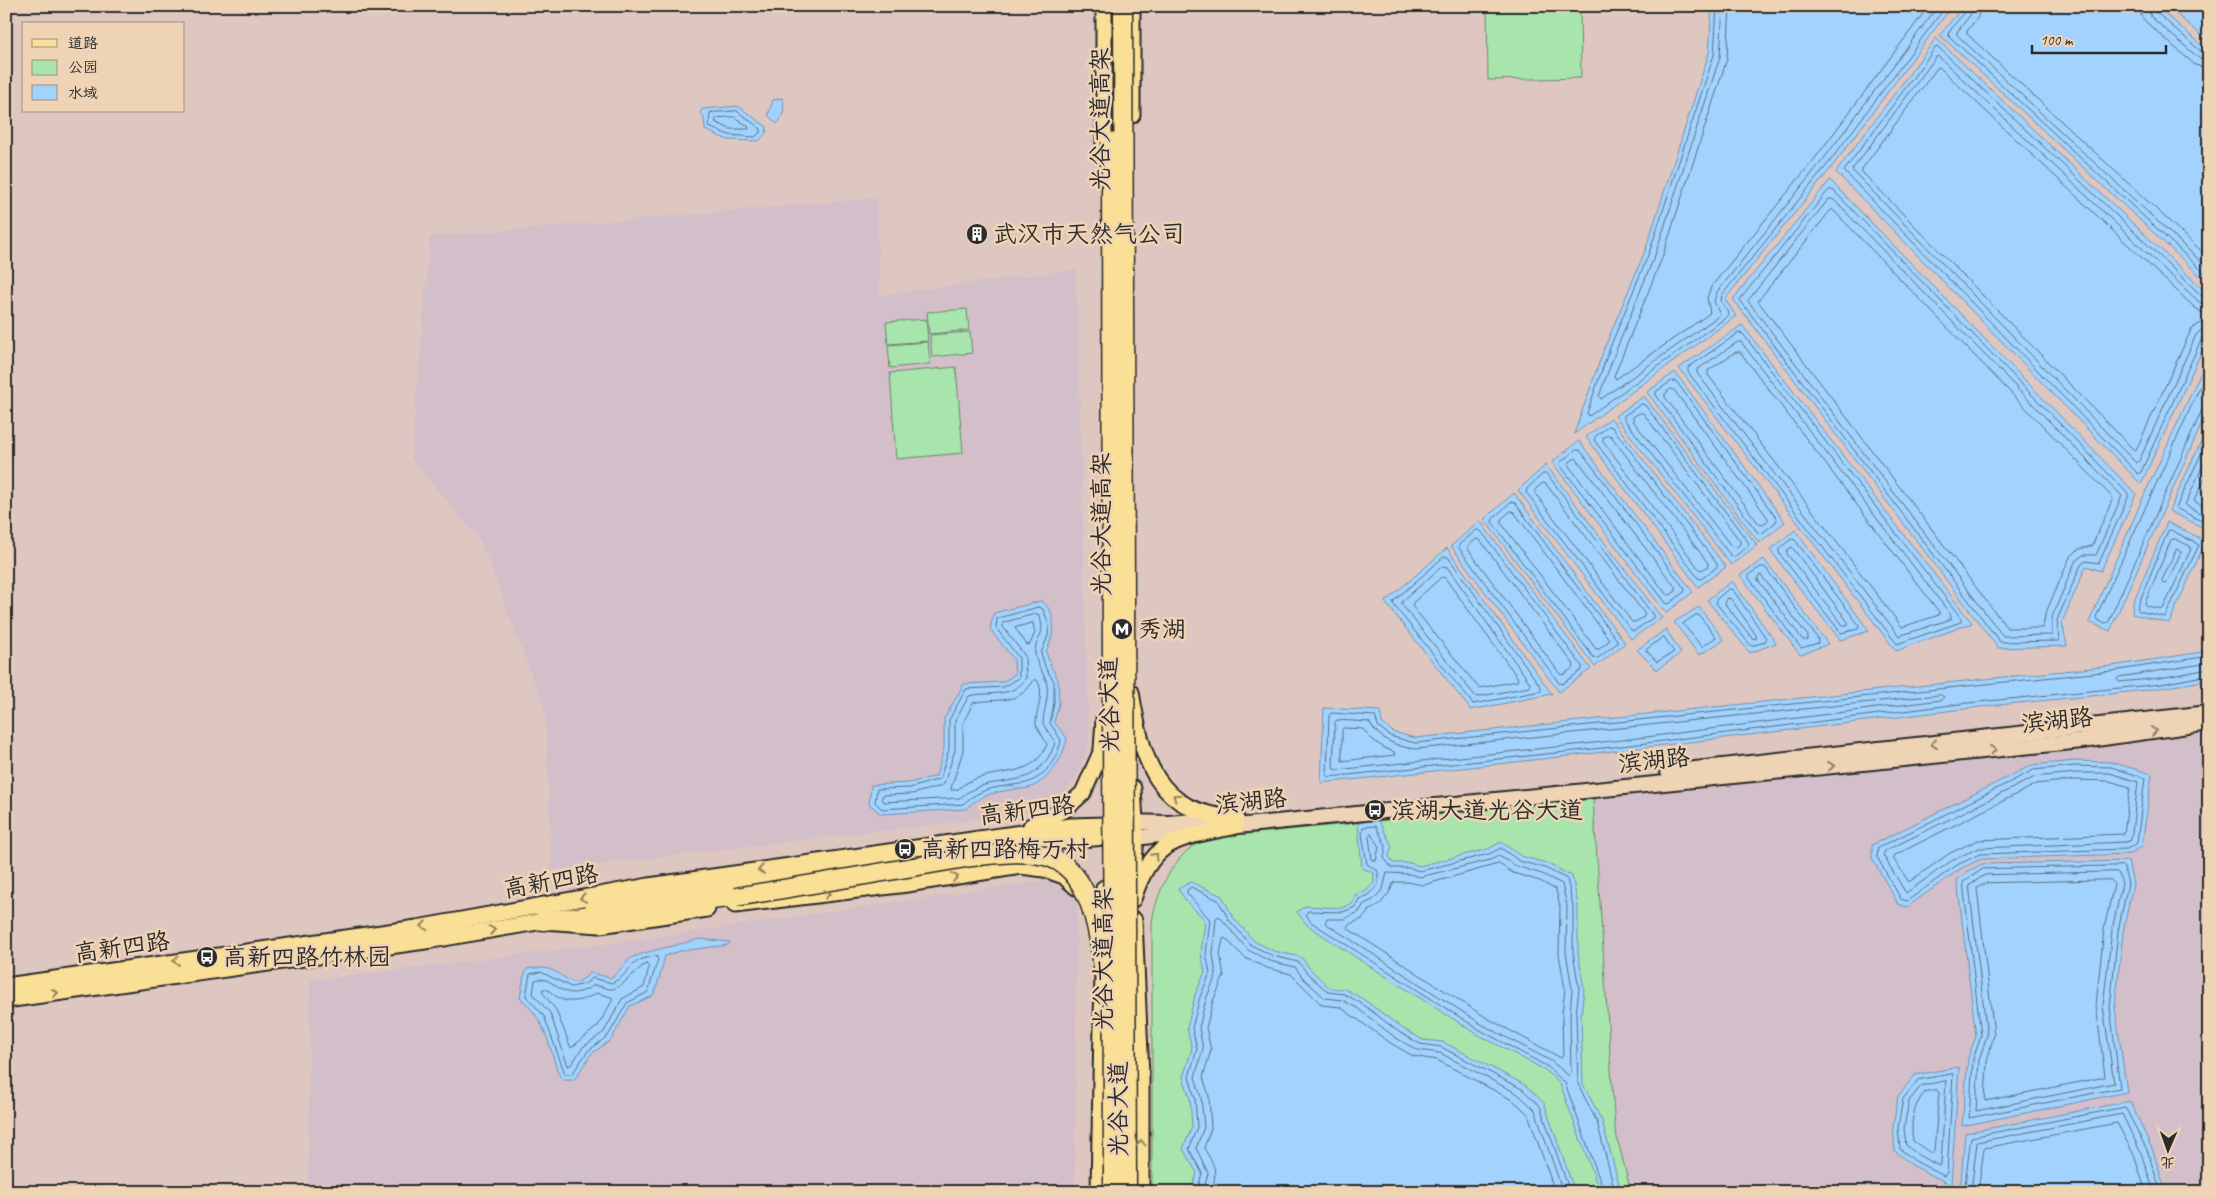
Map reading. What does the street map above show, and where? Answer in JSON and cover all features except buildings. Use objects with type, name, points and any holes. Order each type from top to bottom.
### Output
[{"type":"highway","name":"光谷大道高架","points":[[1111,6],[1113,1192]]},
{"type":"highway","name":"光谷大道高架","points":[[1123,6],[1127,1192]]},
{"type":"highway","points":[[543,921],[736,897],[972,857],[1017,853],[1047,856],[1066,867],[1082,885],[1090,901],[1105,980],[1113,1072]]},
{"type":"main road","name":"光谷大道","points":[[1099,1192],[1104,962],[1106,612],[1104,501],[1104,6]]},
{"type":"main road","name":"光谷大道","points":[[1132,6],[1129,450],[1130,687],[1136,838],[1133,899],[1141,1076],[1141,1192]]},
{"type":"main road","points":[[1130,687],[1144,754],[1154,776],[1170,793],[1195,810],[1236,822]]},
{"type":"main road","name":"滨湖路","points":[[1104,831],[1136,838],[1236,822],[2209,713]]},
{"type":"main road","points":[[1009,835],[1065,810],[1083,793],[1102,753],[1104,719]]},
{"type":"main road","name":"滨湖路","points":[[1104,831],[1135,821],[1168,823],[1236,822],[2082,741],[2209,723]]},
{"type":"main road","points":[[1133,899],[1140,876],[1153,856],[1176,840],[1236,822]]},
{"type":"main road","name":"高新四路","points":[[6,986],[417,928],[650,886],[1071,826],[1104,831]]},
{"type":"main road","name":"高新四路","points":[[6,1000],[422,941],[543,921],[618,902],[949,853],[1044,842],[1104,831]]},
{"type":"main road","name":"高新四路","points":[[543,921],[600,925],[720,907],[907,884],[1021,866],[1044,868],[1064,876],[1081,891],[1091,908],[1098,928],[1104,962]]},
{"type":"shaded area","points":[[876,198],[880,295],[1076,269],[1089,745],[1076,778],[1054,806],[1015,815],[552,870],[545,710],[480,540],[411,459],[430,237]]},
{"type":"shaded area","points":[[2209,732],[2209,1192],[1631,1192],[1615,1129],[1593,799],[2125,745]]},
{"type":"shaded area","points":[[1054,879],[1077,895],[1075,1192],[308,1192],[310,981],[644,939]]},
{"type":"green space","points":[[1487,6],[1580,6],[1581,78],[1488,80]]},
{"type":"green space","points":[[967,309],[969,330],[929,334],[927,312]]},
{"type":"green space","points":[[926,319],[928,341],[888,344],[886,322]]},
{"type":"green space","points":[[970,332],[972,353],[932,357],[930,335]]},
{"type":"green space","points":[[928,342],[930,364],[890,368],[888,345]]},
{"type":"green space","points":[[956,367],[963,453],[896,459],[890,373]]},
{"type":"green space","points":[[1593,799],[1615,1129],[1631,1192],[1152,1192],[1152,922],[1156,902],[1164,883],[1174,865],[1188,850],[1208,838]]},
{"type":"water","points":[[1712,6],[1952,6],[1831,168],[1725,299],[1736,316],[1574,434],[1604,349],[1645,251],[1709,53]]},
{"type":"water","points":[[1963,6],[2156,6],[2209,51],[2209,284],[1940,35]]},
{"type":"water","points":[[2167,6],[2209,6],[2209,42]]},
{"type":"water","points":[[1936,38],[2209,295],[2209,335],[2141,484],[1836,172]]},
{"type":"water","points":[[782,98],[783,112],[777,124],[768,115],[773,100]]},
{"type":"water","points":[[738,106],[767,127],[766,133],[759,141],[728,140],[705,130],[704,118],[700,112],[703,109]]},
{"type":"water","points":[[1830,180],[2136,494],[2101,571],[2086,566],[2062,622],[2067,646],[1998,648],[1733,299]]},
{"type":"water","points":[[1742,325],[1972,623],[1896,651],[1679,368]]},
{"type":"water","points":[[2209,355],[2209,407],[2110,631],[2089,622],[2145,493]]},
{"type":"water","points":[[1675,372],[1785,522],[1759,543],[1647,392]]},
{"type":"water","points":[[1644,396],[1757,545],[1731,565],[1615,416]]},
{"type":"water","points":[[1611,418],[1726,567],[1698,587],[1586,437]]},
{"type":"water","points":[[2206,431],[2209,431],[2208,530],[2169,511]]},
{"type":"water","points":[[1579,441],[1693,592],[1666,613],[1552,462]]},
{"type":"water","points":[[1546,465],[1662,618],[1631,639],[1518,490]]},
{"type":"water","points":[[1514,493],[1625,643],[1595,667],[1484,519]]},
{"type":"water","points":[[1480,521],[1591,669],[1559,692],[1451,546]]},
{"type":"water","points":[[2167,522],[2206,541],[2169,623],[2132,614],[2133,603]]},
{"type":"water","points":[[1795,530],[1869,631],[1840,640],[1770,550]]},
{"type":"water","points":[[1447,548],[1552,694],[1471,710],[1385,602]]},
{"type":"water","points":[[1764,559],[1828,644],[1800,655],[1740,575]]},
{"type":"water","points":[[1732,581],[1776,643],[1750,653],[1707,600]]},
{"type":"water","points":[[1041,601],[1047,606],[1053,618],[1053,632],[1046,652],[1051,667],[1058,679],[1059,704],[1054,722],[1067,738],[1055,767],[1044,779],[1031,787],[989,794],[977,800],[966,809],[881,814],[869,804],[871,785],[909,783],[936,776],[944,748],[944,719],[964,684],[1003,682],[1015,674],[1014,660],[990,629],[994,613]]},
{"type":"water","points":[[1699,607],[1724,640],[1699,655],[1674,622]]},
{"type":"water","points":[[1666,629],[1681,653],[1657,670],[1637,650]]},
{"type":"water","points":[[2209,651],[2209,680],[2177,685],[2114,694],[1987,706],[1718,739],[1321,783],[1324,708],[1380,711],[1382,723],[1393,732],[1415,738],[2111,666]]},
{"type":"water","points":[[2076,761],[2111,762],[2152,774],[2142,846],[2130,854],[1981,859],[1960,869],[1907,907],[1898,904],[1872,858],[1872,845],[2032,765]]},
{"type":"water","points":[[1378,819],[1392,846],[1389,856],[1393,863],[1411,863],[1419,866],[1488,849],[1501,842],[1521,856],[1546,863],[1572,876],[1578,905],[1578,952],[1584,989],[1581,1015],[1583,1084],[1602,1121],[1621,1192],[1600,1192],[1560,1084],[1545,1070],[1477,1034],[1363,962],[1307,925],[1297,912],[1305,906],[1341,908],[1353,903],[1355,895],[1366,891],[1374,883],[1374,873],[1362,868],[1358,823]]},
{"type":"water","points":[[2128,861],[2133,884],[2123,932],[2115,1007],[2127,1092],[1962,1126],[1968,1058],[1976,1036],[1957,880],[1982,864]]},
{"type":"water","points":[[1191,882],[1222,896],[1233,917],[1254,941],[1274,951],[1301,957],[1311,970],[1330,988],[1345,989],[1423,1040],[1443,1042],[1525,1085],[1544,1103],[1575,1192],[1191,1192],[1197,1173],[1183,1149],[1192,1127],[1190,1099],[1183,1077],[1192,1049],[1187,1028],[1195,995],[1205,972],[1201,954],[1205,920],[1187,902],[1178,889]]},
{"type":"water","points":[[700,939],[730,942],[728,945],[680,951],[665,956],[656,990],[652,996],[630,1006],[611,1040],[591,1054],[574,1080],[563,1080],[558,1073],[545,1032],[535,1014],[520,998],[527,969],[548,969],[574,982],[581,980],[590,973],[612,978],[631,958]]},
{"type":"water","points":[[1959,1067],[1951,1185],[1912,1165],[1895,1151],[1893,1127],[1898,1096],[1915,1075]]},
{"type":"water","points":[[2130,1101],[2152,1149],[2166,1192],[1960,1192],[1965,1133]]},
{"type":"place","name":"武汉市天然气公司","points":[[977,234]]},
{"type":"place","name":"秀湖","points":[[1122,629]]},
{"type":"place","name":"滨湖大道光谷大道","points":[[1375,810]]},
{"type":"place","name":"高新四路梅万村","points":[[905,849]]},
{"type":"place","name":"高新四路竹林园","points":[[207,957]]}]
